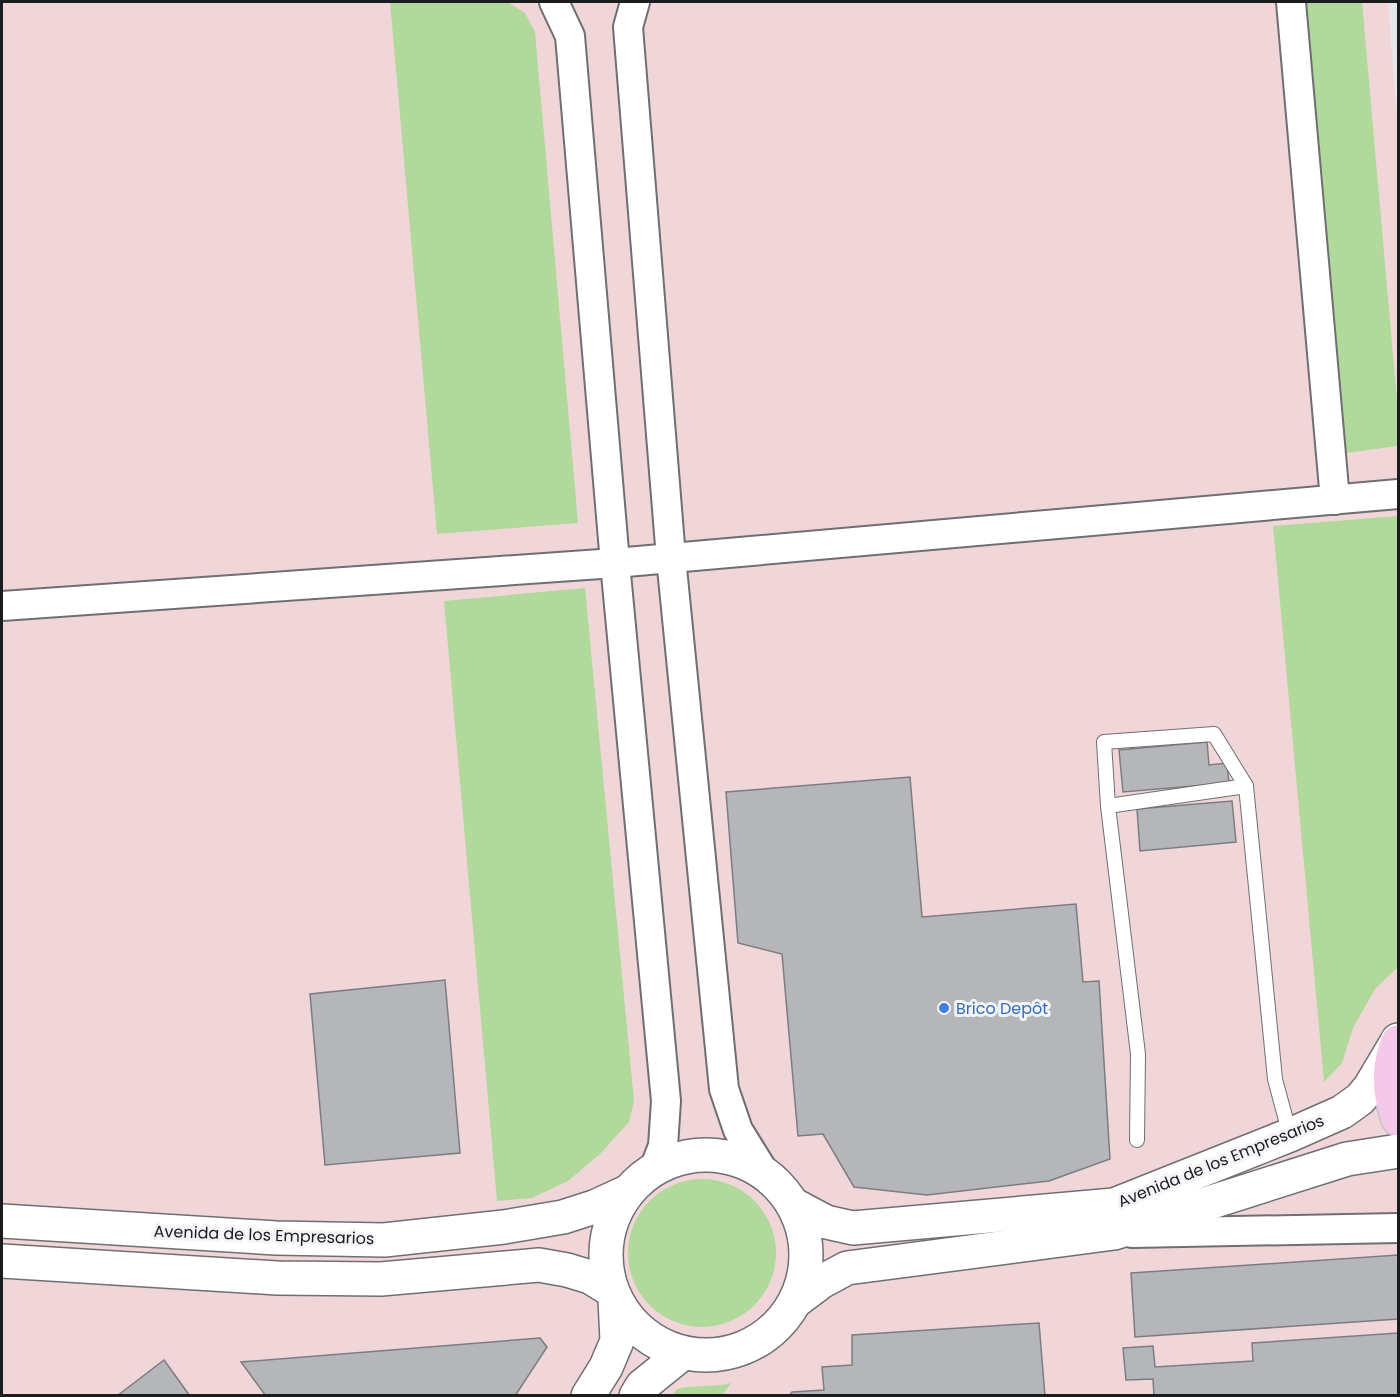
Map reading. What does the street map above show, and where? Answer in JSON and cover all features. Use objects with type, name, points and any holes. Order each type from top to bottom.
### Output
[{"type":"main road","points":[[1398,1040],[1390,1077],[1392,1103],[1398,1119]]},
{"type":"street","points":[[554,2],[570,36],[615,563],[666,1101],[663,1146],[654,1169]]},
{"type":"street","points":[[635,2],[628,27],[671,558],[724,1089],[738,1130],[764,1172]]},
{"type":"street","points":[[1291,2],[1335,500]]},
{"type":"street","points":[[2,606],[615,563],[1398,494]]},
{"type":"street","name":"Avenida de los Empresarios","points":[[794,1204],[826,1222],[853,1228],[1114,1205],[1342,1112],[1360,1100],[1398,1040]]},
{"type":"street","name":"Avenida de los Empresarios","points":[[1114,1233],[1347,1159],[1398,1151]]},
{"type":"street","points":[[2,1261],[278,1278],[381,1279],[538,1265],[590,1277],[613,1295],[638,1330],[669,1349],[699,1356],[728,1354],[755,1343],[780,1323],[797,1300],[802,1287],[806,1269],[806,1237],[798,1212],[784,1189],[764,1172],[740,1160],[720,1154],[690,1155],[670,1161],[643,1176],[616,1210],[608,1230],[606,1263],[613,1295],[617,1341],[606,1368],[588,1395]]},
{"type":"street","name":"Avenida de los Empresarios","points":[[2,1221],[276,1238],[384,1240],[504,1227],[563,1217],[594,1207],[629,1191]]},
{"type":"street","name":"Avenida de los Empresarios","points":[[797,1300],[821,1281],[847,1268],[1114,1233],[1398,1228]]},
{"type":"street","points":[[636,1395],[642,1386],[683,1353]]},
{"type":"lane","points":[[1137,1140],[1137,1045],[1108,806],[1104,742],[1214,734],[1246,786],[1275,1079],[1290,1135]]},
{"type":"lane","points":[[1108,806],[1246,786]]},
{"type":"shaded area","points":[[2,2],[1388,2],[1398,130],[1398,1395],[2,1396]]},
{"type":"green space","points":[[390,2],[508,2],[525,13],[535,32],[578,523],[437,534]]},
{"type":"green space","points":[[1306,2],[1362,2],[1398,412],[1398,446],[1346,453]]},
{"type":"green space","points":[[1398,516],[1398,967],[1375,989],[1353,1028],[1342,1063],[1324,1082],[1273,526]]},
{"type":"green space","points":[[585,588],[634,1101],[629,1122],[600,1154],[568,1181],[532,1198],[497,1201],[444,601]]},
{"type":"green space","points":[[702,1179],[730,1184],[755,1200],[771,1225],[776,1253],[771,1281],[755,1306],[730,1322],[702,1327],[674,1322],[649,1306],[633,1281],[628,1253],[633,1225],[649,1200],[674,1184]]},
{"type":"green space","points":[[731,1383],[722,1395],[673,1395],[677,1389]]},
{"type":"building","points":[[1207,742],[1209,765],[1227,763],[1229,783],[1123,792],[1119,750]]},
{"type":"building","name":"Brico Depôt","points":[[910,777],[922,917],[1076,904],[1083,982],[1099,981],[1110,1159],[1049,1181],[927,1195],[854,1187],[823,1134],[798,1136],[782,954],[738,943],[726,792]]},
{"type":"building","points":[[1232,801],[1236,842],[1140,851],[1137,809]]},
{"type":"building","points":[[445,980],[460,1153],[325,1165],[310,994]]},
{"type":"building","points":[[1398,1255],[1398,1319],[1135,1337],[1131,1273]]},
{"type":"building","points":[[1039,1323],[1045,1396],[789,1396],[792,1392],[824,1390],[822,1367],[852,1365],[852,1335]]},
{"type":"building","points":[[1398,1333],[1398,1396],[1154,1396],[1153,1379],[1126,1380],[1123,1348],[1153,1346],[1155,1367],[1253,1361],[1252,1343]]},
{"type":"building","points":[[540,1338],[547,1347],[515,1396],[266,1396],[241,1362]]},
{"type":"building","points":[[164,1360],[190,1396],[117,1396]]},
{"type":"place","name":"Brico Depôt","points":[[944,1008]]}]
